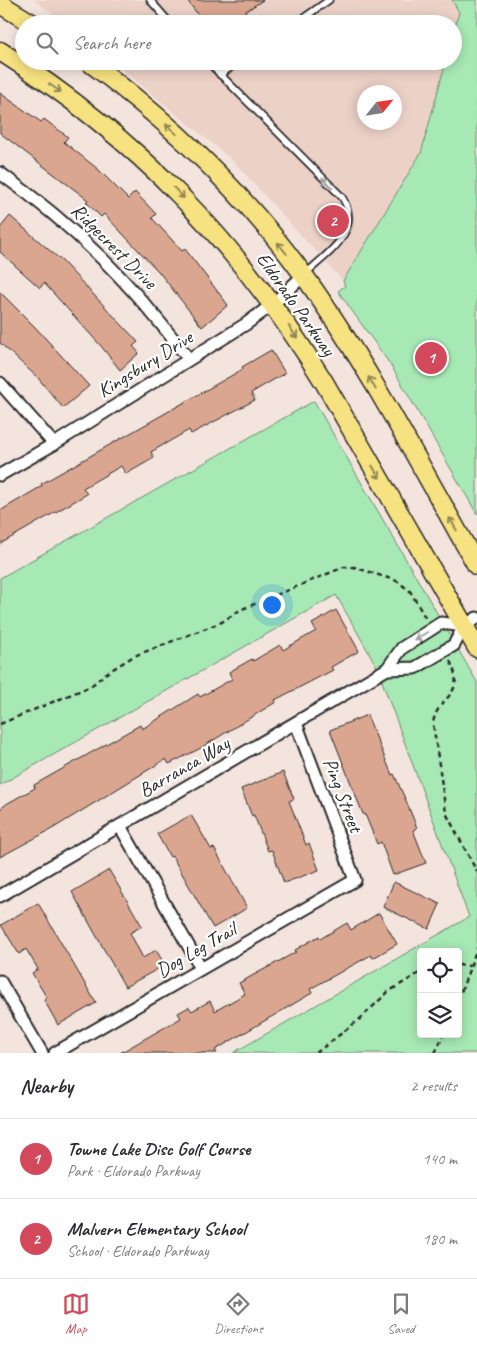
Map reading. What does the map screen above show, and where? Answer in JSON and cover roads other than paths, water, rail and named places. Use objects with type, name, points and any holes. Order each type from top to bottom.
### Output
[{"type":"main road","points":[[0,4],[19,15]]},
{"type":"main road","name":"Eldorado Parkway","points":[[0,51],[15,61]]},
{"type":"main road","name":"Eldorado Parkway","points":[[28,70],[64,94],[164,178],[219,235],[273,304],[324,382],[471,622],[477,648]]},
{"type":"main road","name":"Eldorado Parkway","points":[[99,70],[148,108],[213,169],[264,226],[304,276],[365,370],[477,566]]},
{"type":"street","name":"Ridgecrest Drive","points":[[0,173],[57,215],[108,263],[152,311],[188,358]]},
{"type":"street","name":"Kingsbury Drive","points":[[0,475],[54,444],[188,358],[246,324],[273,304],[304,276]]},
{"type":"street","points":[[0,383],[54,444]]},
{"type":"street","name":"Barranca Way","points":[[0,896],[387,669],[402,648],[441,623],[471,622]]},
{"type":"street","name":"Barranca Way","points":[[387,669],[415,668],[454,645],[471,622]]},
{"type":"street","name":"Ping Street","points":[[296,723],[355,880]]},
{"type":"street","points":[[120,826],[201,968]]},
{"type":"street","name":"Dog Leg Trail","points":[[55,1053],[355,880]]},
{"type":"street","points":[[0,981],[42,1053]]},
{"type":"lane","points":[[150,0],[163,15]]},
{"type":"lane","points":[[308,15],[329,0]]},
{"type":"lane","points":[[215,70],[342,197],[348,206],[349,225],[346,233],[304,276]]},
{"type":"lane","points":[[220,75],[227,70]]},
{"type":"place","name":"Malvern Elementary School","points":[[333,221]]},
{"type":"place","name":"Towne Lake Disc Golf Course","points":[[431,358]]}]
